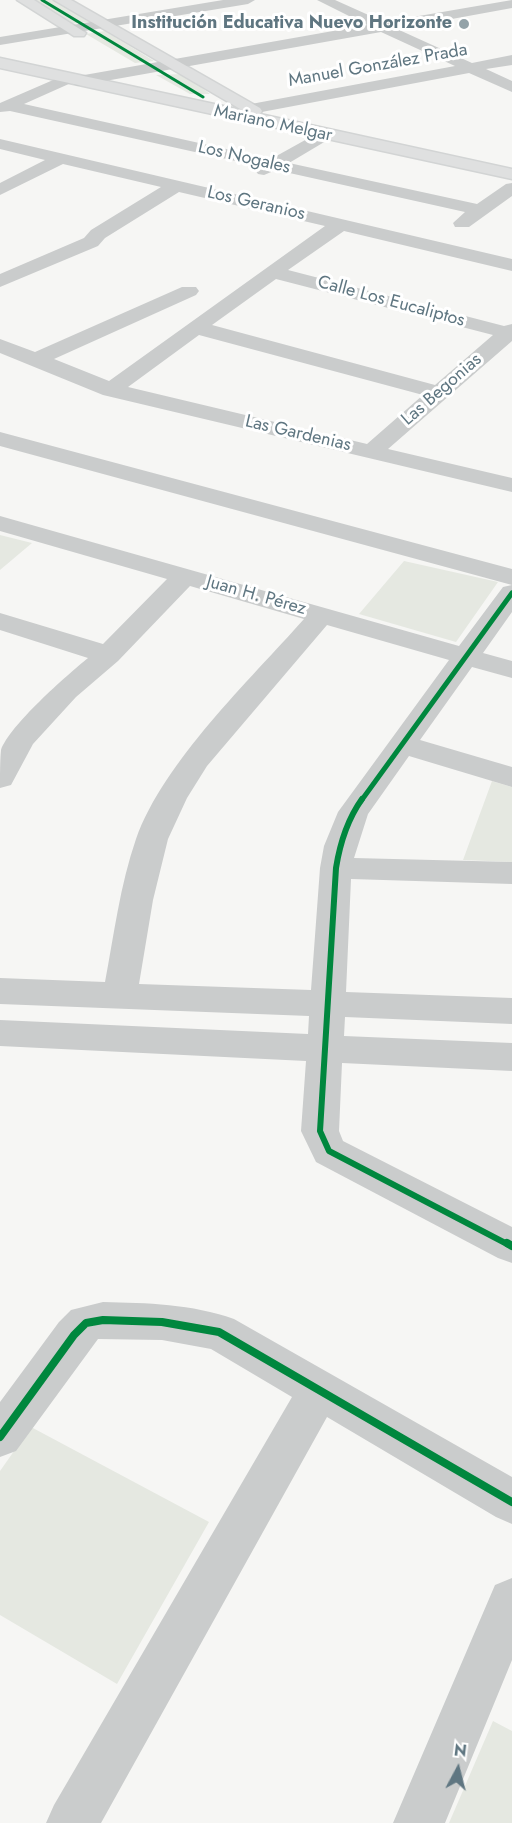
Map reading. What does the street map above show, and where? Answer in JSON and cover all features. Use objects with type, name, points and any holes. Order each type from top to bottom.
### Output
[{"type":"street","points":[[24,0],[207,110]]},
{"type":"street","points":[[61,0],[222,92],[273,124]]},
{"type":"street","points":[[0,41],[248,0]]},
{"type":"street","points":[[324,0],[512,87]]},
{"type":"street","points":[[5,108],[72,80],[512,4]]},
{"type":"street","name":"Manuel González Prada","points":[[251,109],[512,60]]},
{"type":"street","name":"Mariano Melgar","points":[[0,63],[207,110],[512,174]]},
{"type":"street","points":[[186,98],[203,97],[222,92]]},
{"type":"street","name":"Los Nogales","points":[[5,108],[479,210]]},
{"type":"street","points":[[221,195],[325,134]]},
{"type":"street","name":"Los Geranios","points":[[0,144],[512,265]]},
{"type":"street","points":[[0,190],[60,159]]},
{"type":"street","points":[[0,281],[91,242],[98,234],[176,186]]},
{"type":"street","points":[[432,245],[512,188]]},
{"type":"street","points":[[111,390],[195,327],[341,224]]},
{"type":"street","name":"Calle Los Eucaliptos","points":[[273,272],[510,332]]},
{"type":"street","points":[[36,359],[189,291]]},
{"type":"street","points":[[195,327],[439,393]]},
{"type":"street","name":"Las Begonias","points":[[372,451],[510,332]]},
{"type":"street","name":"Las Gardenias","points":[[0,345],[84,381],[111,390],[512,485]]},
{"type":"street","points":[[0,439],[512,577]]},
{"type":"street","name":"Juan H. Pérez","points":[[0,523],[512,670]]},
{"type":"street","points":[[0,778],[7,737],[108,655],[185,576]]},
{"type":"street","points":[[512,593],[353,812],[340,846],[336,868],[320,1131],[329,1151],[512,1246]]},
{"type":"street","points":[[120,995],[137,900],[152,839],[172,798],[196,760],[322,615]]},
{"type":"street","points":[[0,621],[108,655]]},
{"type":"street","points":[[402,744],[512,777]]},
{"type":"street","points":[[336,868],[512,873]]},
{"type":"street","points":[[0,991],[512,1011]]},
{"type":"street","points":[[0,1034],[512,1057]]},
{"type":"street","points":[[457,1219],[512,1222]]},
{"type":"street","points":[[0,1437],[74,1335],[86,1323],[103,1320],[162,1322],[219,1332],[512,1502]]},
{"type":"street","points":[[72,1823],[319,1390]]},
{"type":"street","points":[[419,1823],[512,1602]]},
{"type":"shaded area","points":[[29,0],[53,0],[89,22],[67,24]]},
{"type":"shaded area","points":[[105,31],[154,61],[135,63],[86,34]]},
{"type":"shaded area","points":[[184,74],[210,94],[190,94],[156,75]]},
{"type":"shaded area","points":[[0,535],[32,543],[0,570]]},
{"type":"shaded area","points":[[404,561],[498,582],[456,642],[359,614]]},
{"type":"shaded area","points":[[492,781],[512,787],[512,862],[463,860]]},
{"type":"shaded area","points":[[31,1427],[209,1522],[117,1684],[0,1615],[0,1471]]},
{"type":"shaded area","points":[[493,1721],[512,1731],[512,1823],[449,1823]]},
{"type":"cycle path","points":[[42,0],[203,97]]},
{"type":"cycle path","points":[[512,593],[353,812],[340,846],[336,868],[320,1131],[329,1151],[512,1246]]},
{"type":"cycle path","points":[[0,1437],[74,1335],[86,1323],[103,1320],[162,1322],[219,1332],[512,1502]]},
{"type":"place","name":"Institución Educativa Nuevo Horizonte","points":[[464,24]]}]
